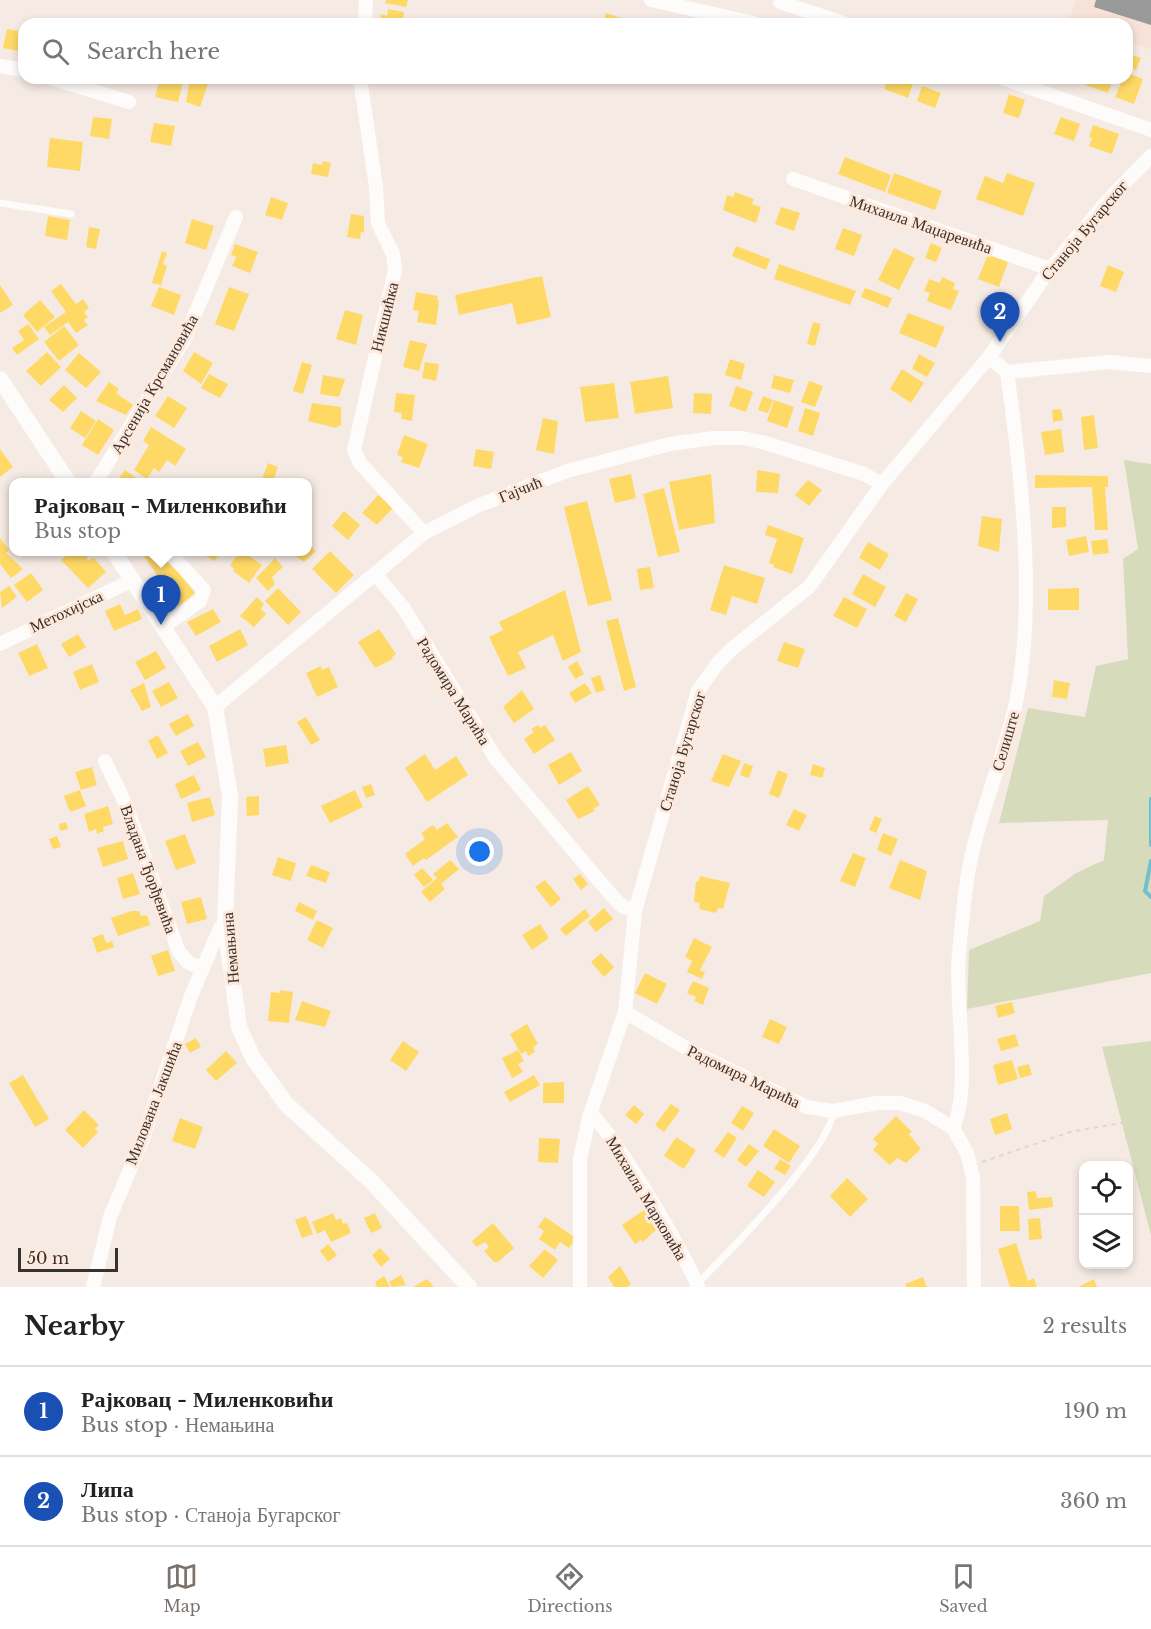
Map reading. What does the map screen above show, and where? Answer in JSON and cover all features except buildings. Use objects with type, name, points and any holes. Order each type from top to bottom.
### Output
[{"type":"street","points":[[365,18],[366,0]]},
{"type":"street","points":[[651,0],[732,18]]},
{"type":"street","points":[[780,2],[828,18]]},
{"type":"street","points":[[0,66],[18,69]]},
{"type":"street","points":[[70,84],[129,102]]},
{"type":"street","name":"Никшићка","points":[[361,84],[376,187],[378,223],[393,254],[395,270],[354,450],[360,463],[424,533]]},
{"type":"street","points":[[1019,84],[1151,130]]},
{"type":"street","name":"Станоја Бугарског","points":[[580,1287],[578,1178],[590,1114],[625,1012],[635,910],[698,691],[717,664],[733,648],[810,586],[882,484],[989,357],[1050,268],[1107,201],[1151,156]]},
{"type":"street","name":"Михаила Маџаревића","points":[[793,179],[1050,268]]},
{"type":"street","name":"Арсенија Крсмановића","points":[[99,478],[185,338],[236,218]]},
{"type":"street","points":[[989,357],[1007,372],[1110,362],[1151,366]]},
{"type":"street","name":"Селиште","points":[[953,1128],[958,1117],[960,1103],[961,1032],[957,969],[970,864],[1017,698],[1022,659],[1024,555],[1018,462],[1007,372]]},
{"type":"street","points":[[0,379],[65,478]]},
{"type":"street","name":"Гајчић","points":[[215,707],[424,533],[477,506],[567,471],[670,444],[714,438],[742,438],[762,442],[864,474],[882,484]]},
{"type":"street","name":"Немањина","points":[[117,556],[215,707],[230,796],[225,924],[239,1027],[269,1083],[286,1104],[371,1180],[469,1287]]},
{"type":"street","points":[[164,626],[200,601],[204,590],[173,556]]},
{"type":"street","name":"Радомира Марића","points":[[375,574],[403,607],[496,759],[613,897],[622,906],[635,910]]},
{"type":"street","name":"Метохијска","points":[[0,644],[133,580]]},
{"type":"street","name":"Владана Ђорђевића","points":[[105,761],[126,805],[179,952],[188,962],[202,969]]},
{"type":"street","name":"Милована Јакшића","points":[[93,1287],[110,1217],[156,1103],[202,969],[220,928],[225,924]]},
{"type":"street","name":"Радомира Марића","points":[[625,1012],[693,1052],[782,1097],[807,1107],[833,1111],[877,1103],[900,1102],[925,1111],[953,1128]]},
{"type":"street","name":"Михаила Марковића","points":[[590,1114],[608,1132],[698,1286]]},
{"type":"street","points":[[953,1128],[962,1142],[970,1163],[974,1287]]},
{"type":"lane","points":[[0,203],[71,214]]},
{"type":"lane","points":[[698,1286],[732,1250],[807,1160],[830,1128],[833,1111]]},
{"type":"path","points":[[970,1163],[992,1160],[1070,1132],[1132,1120],[1151,1112]]},
{"type":"shaded area","points":[[1076,0],[1151,0],[1151,49],[1133,44],[1133,18],[1070,18]]},
{"type":"green space","points":[[1124,460],[1151,464],[1151,973],[967,1009],[969,950],[1040,921],[1044,896],[1076,873],[1104,860],[1108,820],[999,823],[1028,708],[1085,717],[1096,666],[1128,659],[1123,559],[1138,549]]},
{"type":"green space","points":[[1151,1041],[1151,1235],[1133,1161],[1102,1047]]},
{"type":"waterway","points":[[1151,799],[1151,845]]},
{"type":"waterway","points":[[1151,861],[1145,891],[1151,897]]},
{"type":"place","name":"Липа","points":[[1000,342]]},
{"type":"place","name":"Рајковац - Миленковићи","points":[[161,625]]}]
